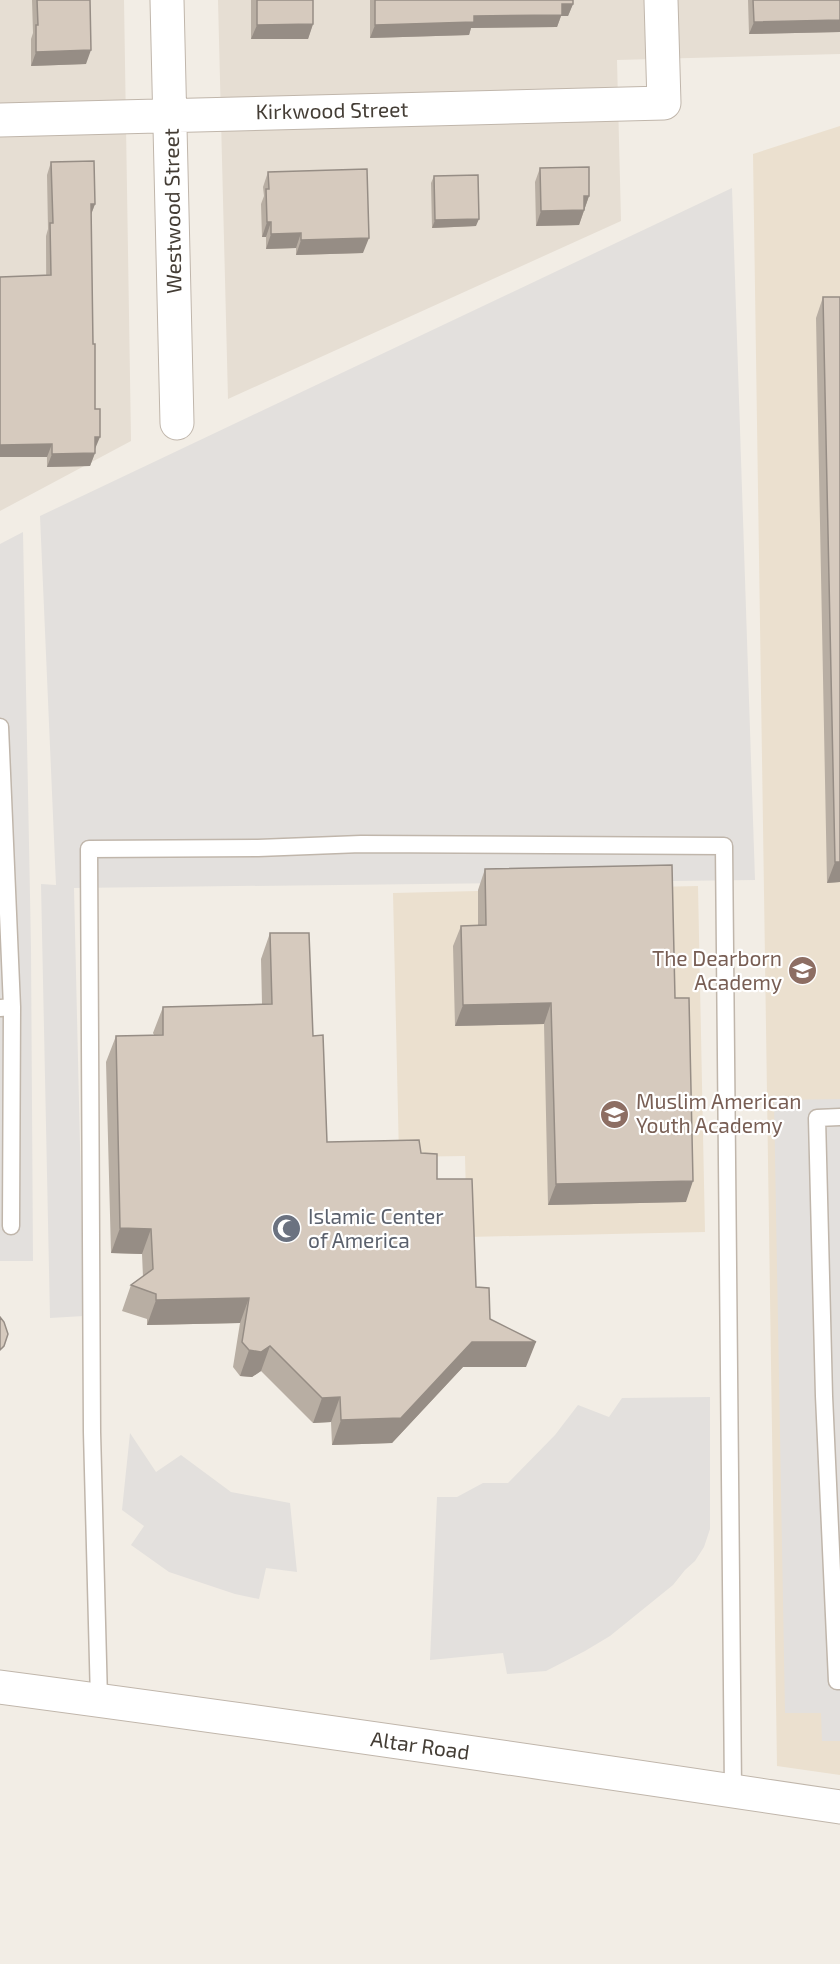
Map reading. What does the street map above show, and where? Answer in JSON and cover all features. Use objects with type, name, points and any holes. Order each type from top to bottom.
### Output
[{"type":"street","name":"Westwood Street","points":[[167,0],[177,423]]},
{"type":"street","name":"Kirkwood Street","points":[[0,120],[664,102],[661,0]]},
{"type":"street","name":"Altar Road","points":[[0,1687],[840,1807]]},
{"type":"lane","points":[[0,727],[11,1226]]},
{"type":"lane","points":[[99,1700],[92,1432],[89,849],[258,848],[361,844],[724,846],[734,1791]]},
{"type":"lane","points":[[840,1118],[817,1118],[826,1441],[837,1681],[840,1682]]},
{"type":"shaded area","points":[[0,0],[124,0],[131,441],[0,511]]},
{"type":"shaded area","points":[[218,0],[840,0],[840,54],[617,60],[621,221],[228,399]]},
{"type":"shaded area","name":"The Dearborn Academy","points":[[840,126],[840,1775],[777,1766],[753,154]]},
{"type":"shaded area","points":[[732,188],[755,880],[74,888],[84,1316],[50,1318],[41,884],[56,885],[40,516]]},
{"type":"shaded area","points":[[23,532],[31,948],[33,1261],[0,1261],[0,544]]},
{"type":"shaded area","points":[[698,886],[705,1232],[467,1237],[465,1156],[399,1157],[393,893]]},
{"type":"shaded area","points":[[840,1099],[840,1741],[822,1741],[821,1713],[785,1713],[774,1100]]},
{"type":"shaded area","points":[[710,1397],[710,1529],[704,1547],[695,1561],[673,1585],[610,1636],[546,1671],[507,1674],[503,1653],[430,1660],[437,1497],[457,1497],[483,1483],[508,1483],[555,1435],[578,1405],[609,1417],[622,1398]]},
{"type":"shaded area","points":[[130,1433],[156,1472],[181,1455],[231,1492],[290,1503],[297,1572],[266,1568],[259,1599],[235,1594],[169,1572],[131,1545],[144,1526],[122,1510]]},
{"type":"building","points":[[37,0],[90,0],[91,50],[36,52]]},
{"type":"building","points":[[257,0],[313,0],[313,24],[257,25]]},
{"type":"building","points":[[375,0],[573,0],[573,4],[562,4],[562,15],[474,16],[474,22],[375,25]]},
{"type":"building","points":[[753,0],[840,0],[840,20],[754,22]]},
{"type":"building","points":[[94,161],[95,204],[91,204],[93,344],[95,344],[95,409],[100,409],[100,437],[95,437],[95,453],[52,454],[52,444],[0,445],[0,277],[51,275],[50,223],[53,223],[51,162]]},
{"type":"building","points":[[589,167],[589,196],[584,196],[584,210],[541,211],[540,168]]},
{"type":"building","points":[[367,169],[369,238],[301,240],[301,233],[271,234],[271,222],[267,222],[268,172]]},
{"type":"building","points":[[478,175],[479,219],[435,220],[434,176]]},
{"type":"building","points":[[823,297],[840,297],[840,862],[835,862]]},
{"type":"building","name":"Muslim American Youth Academy","points":[[672,865],[675,998],[689,998],[693,1181],[556,1184],[551,1003],[463,1005],[461,926],[486,925],[485,869]]},
{"type":"building","name":"Islamic Center of America","points":[[270,933],[309,933],[313,1036],[323,1035],[327,1142],[419,1140],[421,1153],[437,1154],[437,1179],[472,1179],[476,1287],[489,1288],[490,1319],[536,1342],[472,1342],[401,1418],[341,1420],[340,1397],[322,1398],[270,1346],[261,1352],[249,1350],[242,1342],[249,1298],[156,1300],[156,1294],[131,1285],[153,1269],[151,1229],[120,1228],[116,1036],[163,1035],[163,1007],[272,1004]]},
{"type":"building","points":[[0,1317],[8,1334],[0,1350]]},
{"type":"place","name":"The Dearborn Academy","points":[[803,971]]},
{"type":"place","name":"Muslim American Youth Academy","points":[[615,1114]]},
{"type":"place","name":"Islamic Center of America","points":[[287,1229]]}]
